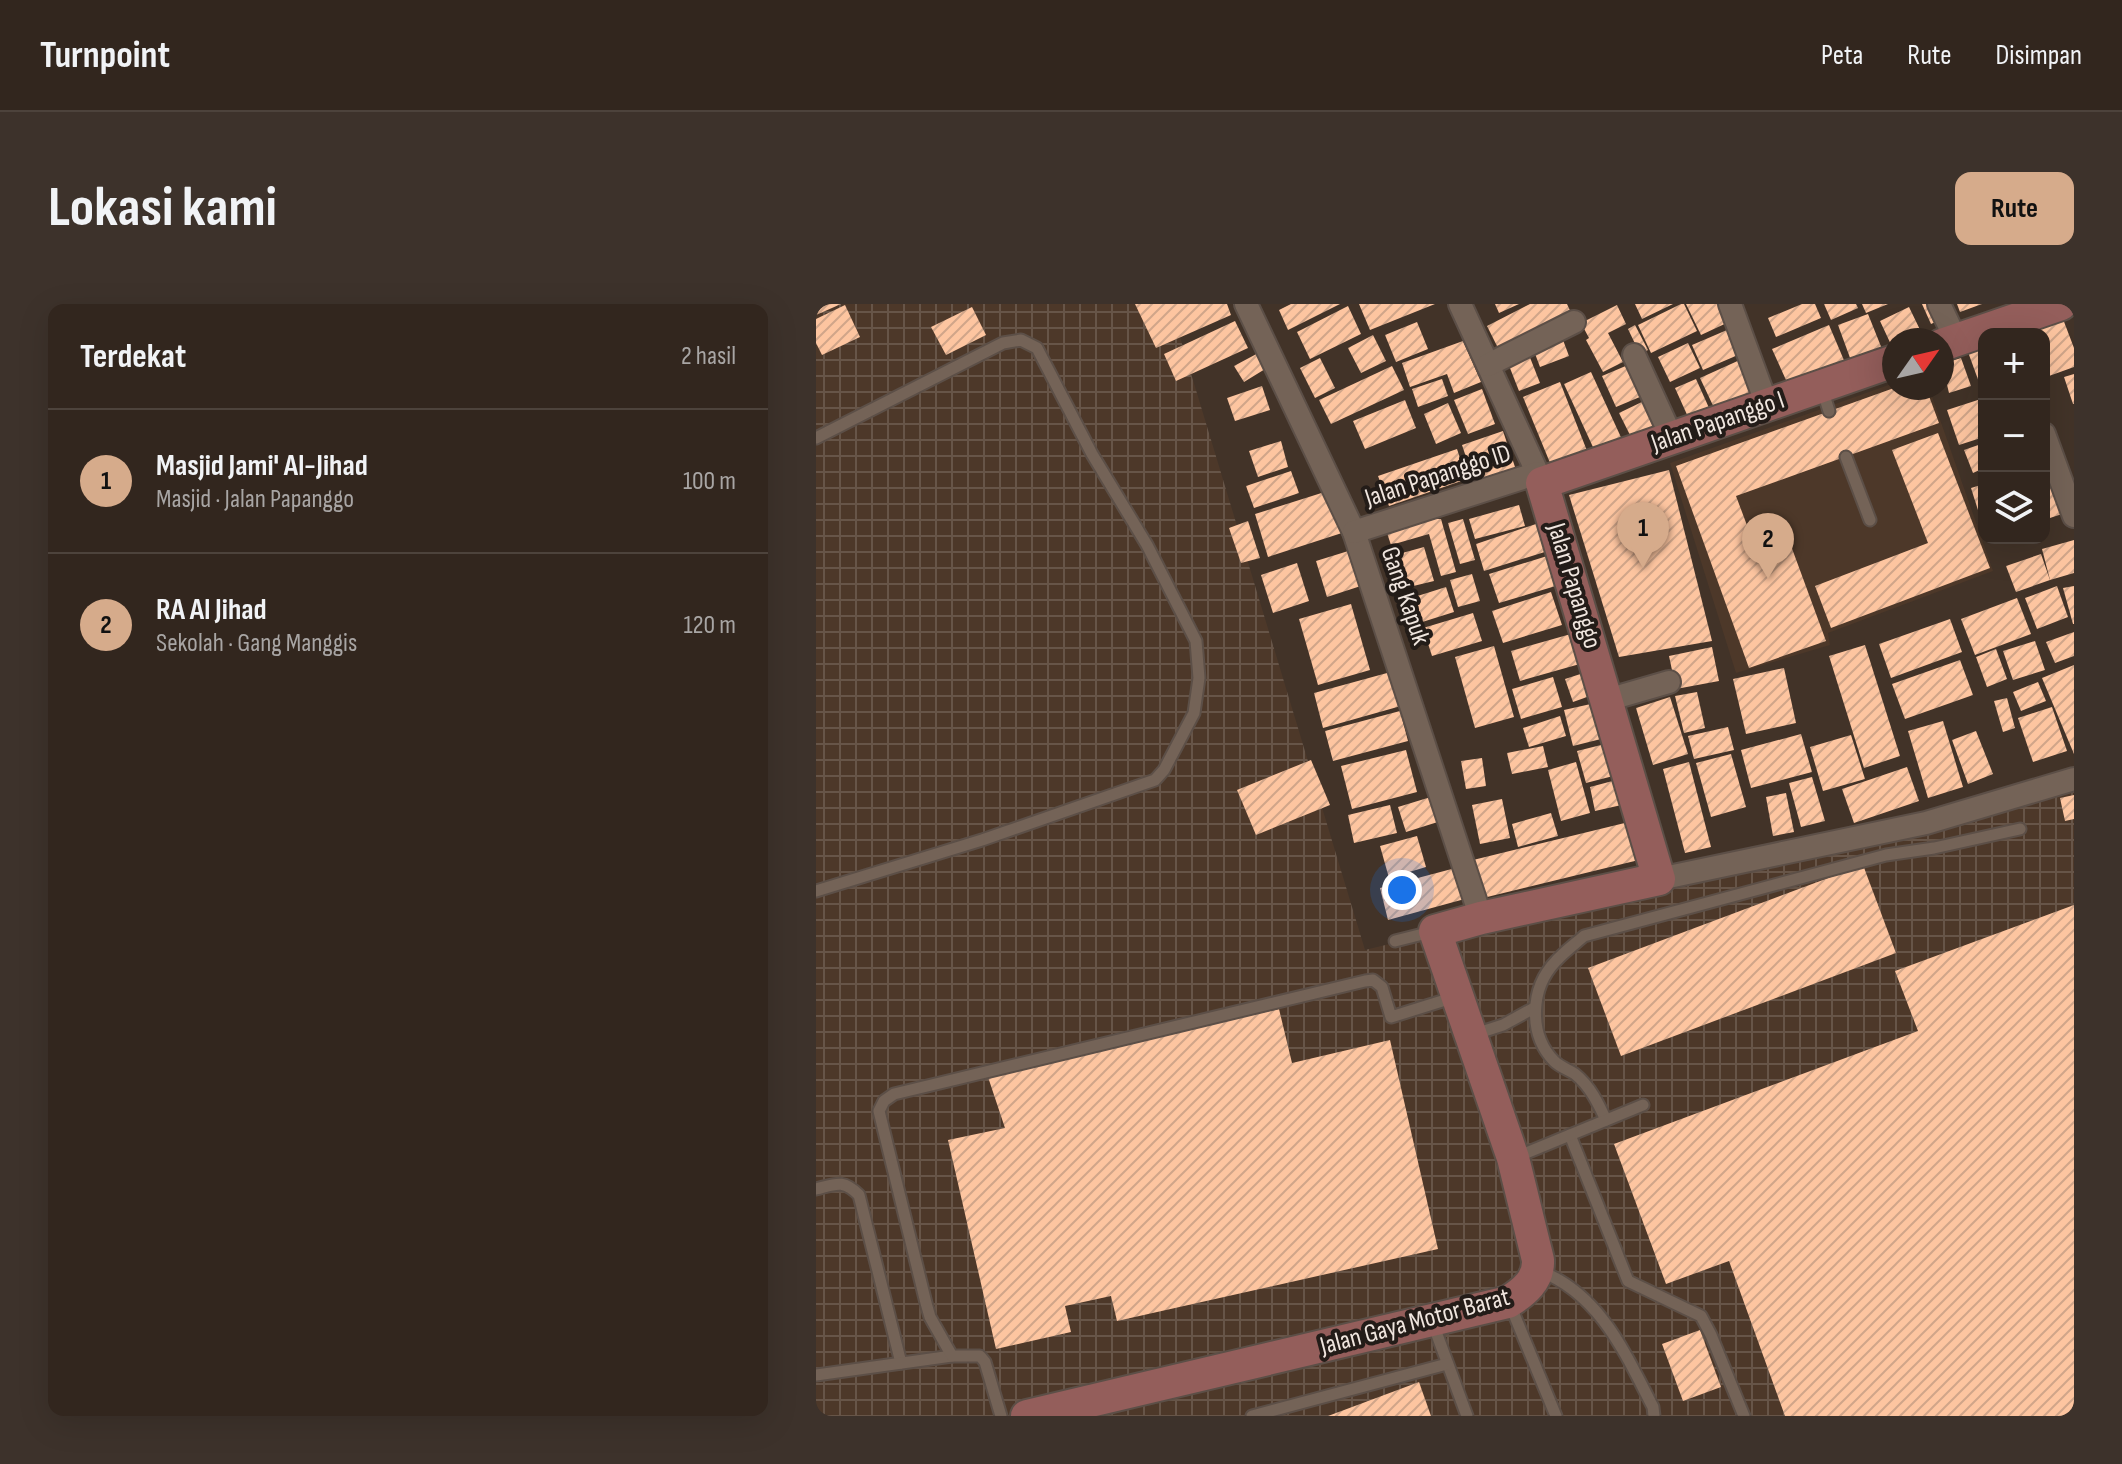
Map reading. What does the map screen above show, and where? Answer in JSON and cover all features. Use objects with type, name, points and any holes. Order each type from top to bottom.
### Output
[{"type":"street","name":"Gang Kapuk","points":[[1246,304],[1354,532],[1481,918]]},
{"type":"street","name":"Jalan Papanggo","points":[[1460,304],[1540,478],[1659,879]]},
{"type":"street","points":[[1730,304],[1767,405]]},
{"type":"street","points":[[1939,304],[1945,328]]},
{"type":"street","points":[[2009,328],[2061,304]]},
{"type":"street","points":[[1488,365],[1574,322]]},
{"type":"street","points":[[1954,342],[1978,336]]},
{"type":"street","points":[[1634,355],[1672,438]]},
{"type":"street","name":"Jalan Papanggo I","points":[[1540,478],[1767,405],[1825,399],[1882,368]]},
{"type":"street","points":[[2050,450],[2074,516]]},
{"type":"street","name":"Jalan Papanggo ID","points":[[1354,532],[1540,478]]},
{"type":"street","points":[[1607,700],[1669,682]]},
{"type":"street","points":[[1435,931],[1481,918],[1926,823],[2074,779]]},
{"type":"street","name":"Jalan Gaya Motor Barat","points":[[1027,1416],[1508,1302],[1533,1282],[1539,1270],[1535,1242],[1513,1158],[1435,931]]},
{"type":"lane","points":[[816,438],[1003,343],[1021,340],[1037,348],[1092,454],[1147,545],[1196,641],[1199,678],[1194,713],[1164,770],[1155,780],[982,840],[816,891]]},
{"type":"lane","points":[[1846,457],[1870,520]]},
{"type":"lane","points":[[1606,1120],[1588,1087],[1556,1063],[1545,1048],[1538,1034],[1534,1008],[1554,963],[1584,936],[1886,855],[2020,829]]},
{"type":"lane","points":[[1395,941],[1435,931]]},
{"type":"lane","points":[[952,1356],[930,1317],[926,1303],[879,1111],[884,1101],[894,1094],[1365,981],[1373,980],[1382,987],[1391,1017],[1458,996]]},
{"type":"lane","points":[[1471,1036],[1503,1025],[1534,1008]]},
{"type":"lane","points":[[1513,1158],[1643,1105]]},
{"type":"lane","points":[[1570,1135],[1628,1281],[1701,1316],[1744,1416]]},
{"type":"lane","points":[[816,1189],[839,1183],[850,1185],[859,1195],[901,1363]]},
{"type":"lane","points":[[1539,1270],[1575,1290],[1603,1319],[1623,1349],[1653,1407],[1654,1416]]},
{"type":"lane","points":[[1508,1302],[1556,1416]]},
{"type":"lane","points":[[1431,1320],[1467,1416]]},
{"type":"lane","points":[[816,1375],[952,1356],[980,1356],[985,1362],[1001,1416]]},
{"type":"lane","points":[[1252,1416],[1447,1364]]},
{"type":"shaded area","points":[[816,304],[1170,304],[1365,950],[2074,777],[2074,1416],[816,1416]]},
{"type":"shaded area","points":[[1882,387],[1882,400],[1933,400],[1978,528],[1978,544],[1984,544],[1993,571],[1828,633],[1830,645],[1736,673],[1670,463]]},
{"type":"building","points":[[816,304],[841,304],[816,315]]},
{"type":"building","points":[[1135,304],[1227,304],[1231,315],[1156,348]]},
{"type":"building","points":[[1291,304],[1340,304],[1288,330],[1279,310]]},
{"type":"building","points":[[1359,304],[1435,304],[1370,330]]},
{"type":"building","points":[[1495,304],[1519,304],[1499,313]]},
{"type":"building","points":[[1530,304],[1567,304],[1573,317],[1501,354],[1487,326]]},
{"type":"building","points":[[1635,304],[1673,304],[1642,319]]},
{"type":"building","points":[[1684,304],[1697,331],[1651,353],[1638,325]]},
{"type":"building","points":[[1686,304],[1723,304],[1731,321],[1701,335]]},
{"type":"building","points":[[1802,304],[1815,304],[1821,318],[1776,337],[1768,318]]},
{"type":"building","points":[[1824,304],[1856,304],[1858,308],[1831,320]]},
{"type":"building","points":[[1862,304],[1888,304],[1866,313]]},
{"type":"building","points":[[1922,304],[1933,304],[1940,320],[1931,324]]},
{"type":"building","points":[[1957,304],[1982,304],[1960,312]]},
{"type":"building","points":[[845,305],[860,337],[822,355],[816,343],[816,319]]},
{"type":"building","points":[[1617,305],[1626,324],[1608,333],[1623,362],[1603,372],[1586,340],[1589,338],[1581,323]]},
{"type":"building","points":[[1348,306],[1361,334],[1310,359],[1297,332]]},
{"type":"building","points":[[972,307],[986,335],[946,355],[931,327]]},
{"type":"building","points":[[1909,307],[1919,328],[1883,328],[1880,321]]},
{"type":"building","points":[[1868,314],[1882,355],[1853,366],[1838,325]]},
{"type":"building","points":[[2063,319],[2074,348],[2074,367],[2050,376],[2050,328],[2040,328]]},
{"type":"building","points":[[1235,321],[1248,348],[1176,381],[1164,354]]},
{"type":"building","points":[[1417,322],[1428,349],[1396,362],[1385,335]]},
{"type":"building","points":[[1635,325],[1648,350],[1640,354],[1628,329]]},
{"type":"building","points":[[1829,325],[1846,365],[1790,389],[1772,349]]},
{"type":"building","points":[[1734,327],[1745,352],[1703,370],[1692,345]]},
{"type":"building","points":[[1373,335],[1386,361],[1361,373],[1348,348]]},
{"type":"building","points":[[1563,340],[1569,356],[1540,367],[1534,351]]},
{"type":"building","points":[[1463,341],[1481,382],[1454,393],[1447,374],[1410,387],[1402,363]]},
{"type":"building","points":[[1688,343],[1700,368],[1670,382],[1658,357]]},
{"type":"building","points":[[1978,348],[1978,380],[1968,352]]},
{"type":"building","points":[[1262,351],[1270,366],[1244,382],[1234,366]]},
{"type":"building","points":[[1529,355],[1540,383],[1519,391],[1508,363]]},
{"type":"building","points":[[1320,358],[1335,388],[1315,398],[1300,368]]},
{"type":"building","points":[[1961,358],[1971,386],[1954,391],[1954,360]]},
{"type":"building","points":[[1742,359],[1759,395],[1717,414],[1700,378]]},
{"type":"building","points":[[1628,365],[1647,394],[1616,407],[1602,376]]},
{"type":"building","points":[[1392,366],[1404,390],[1331,424],[1319,400]]},
{"type":"building","points":[[1591,372],[1625,446],[1598,458],[1564,384]]},
{"type":"building","points":[[2074,374],[2074,404],[2073,404],[2064,377]]},
{"type":"building","points":[[1442,379],[1448,396],[1418,407],[1412,389]]},
{"type":"building","points":[[1696,379],[1714,419],[1693,428],[1675,388]]},
{"type":"building","points":[[1560,382],[1591,461],[1555,475],[1523,397]]},
{"type":"building","points":[[1262,386],[1270,410],[1235,421],[1227,398]]},
{"type":"building","points":[[1482,389],[1495,424],[1468,434],[1454,400]]},
{"type":"building","points":[[1882,392],[1882,400],[1930,400],[1939,423],[1736,496],[1751,536],[1783,524],[1826,641],[1749,668],[1676,466]]},
{"type":"building","points":[[1405,400],[1416,428],[1365,449],[1353,421]]},
{"type":"building","points":[[1646,400],[1662,431],[1635,445],[1619,413]]},
{"type":"building","points":[[1978,400],[1978,439],[1959,445],[1947,410]]},
{"type":"building","points":[[1448,403],[1461,433],[1436,444],[1424,414]]},
{"type":"building","points":[[1503,431],[1518,476],[1477,490],[1462,445]]},
{"type":"building","points":[[1938,433],[1978,537],[1978,544],[1981,544],[1990,568],[1831,628],[1815,586],[1928,543],[1892,450]]},
{"type":"building","points":[[1281,441],[1288,467],[1258,477],[1249,451]]},
{"type":"building","points":[[1978,445],[1978,471],[1973,473],[1964,450]]},
{"type":"building","points":[[1457,449],[1467,479],[1389,506],[1378,476]]},
{"type":"building","points":[[1669,470],[1712,641],[1619,657],[1569,495]]},
{"type":"building","points":[[1291,471],[1299,493],[1254,508],[1246,486]]},
{"type":"building","points":[[2050,479],[2062,514],[2050,518]]},
{"type":"building","points":[[1978,486],[1978,510],[1971,488]]},
{"type":"building","points":[[1331,490],[1345,532],[1268,557],[1255,514]]},
{"type":"building","points":[[1519,505],[1525,526],[1475,539],[1469,519]]},
{"type":"building","points":[[1441,519],[1456,572],[1441,576],[1429,534],[1391,545],[1387,533]]},
{"type":"building","points":[[1463,519],[1475,560],[1460,564],[1448,523]]},
{"type":"building","points":[[1248,521],[1260,558],[1241,563],[1229,528]]},
{"type":"building","points":[[1542,522],[1551,550],[1484,571],[1476,544]]},
{"type":"building","points":[[2074,540],[2074,573],[2050,580],[2042,549]]},
{"type":"building","points":[[1424,547],[1434,581],[1405,588],[1395,555]]},
{"type":"building","points":[[1358,548],[1370,583],[1327,597],[1316,561]]},
{"type":"building","points":[[1560,552],[1569,582],[1499,603],[1489,574]]},
{"type":"building","points":[[2041,554],[2050,580],[2016,592],[2006,566]]},
{"type":"building","points":[[1297,563],[1309,601],[1273,613],[1261,575]]},
{"type":"building","points":[[1472,574],[1480,601],[1458,607],[1450,580]]},
{"type":"building","points":[[2057,586],[2068,617],[2037,629],[2025,598]]},
{"type":"building","points":[[2074,586],[2074,624],[2073,624],[2063,588]]},
{"type":"building","points":[[1446,587],[1454,612],[1416,624],[1408,599]]},
{"type":"building","points":[[1551,592],[1562,625],[1503,643],[1492,611]]},
{"type":"building","points":[[2017,598],[2031,634],[1975,655],[1961,619]]},
{"type":"building","points":[[1351,604],[1370,670],[1318,685],[1299,619]]},
{"type":"building","points":[[1473,613],[1482,641],[1432,656],[1423,628]]},
{"type":"building","points":[[1950,619],[1962,652],[1891,678],[1879,644]]},
{"type":"building","points":[[1585,630],[1594,660],[1520,681],[1511,651]]},
{"type":"building","points":[[2074,632],[2074,656],[2055,663],[2046,642]]},
{"type":"building","points":[[2035,641],[2045,670],[2013,680],[2003,651]]},
{"type":"building","points":[[1865,645],[1900,756],[1864,768],[1829,656]]},
{"type":"building","points":[[1494,646],[1514,717],[1475,728],[1455,657]]},
{"type":"building","points":[[1712,647],[1719,681],[1676,689],[1669,656]]},
{"type":"building","points":[[1996,649],[2007,679],[1987,687],[1976,657]]},
{"type":"building","points":[[1960,660],[1973,695],[1905,719],[1892,684]]},
{"type":"building","points":[[2074,665],[2074,754],[2042,678]]},
{"type":"building","points":[[1784,668],[1796,723],[1746,734],[1733,679]]},
{"type":"building","points":[[1596,669],[1604,691],[1573,702],[1565,679]]},
{"type":"building","points":[[1398,670],[1408,704],[1323,728],[1314,693]]},
{"type":"building","points":[[1553,677],[1562,707],[1521,719],[1512,689]]},
{"type":"building","points":[[2038,682],[2046,701],[2021,711],[2013,692]]},
{"type":"building","points":[[1697,692],[1705,728],[1684,733],[1675,696]]},
{"type":"building","points":[[1670,697],[1688,754],[1653,765],[1636,708]]},
{"type":"building","points":[[2007,698],[2015,728],[2003,732],[1994,701]]},
{"type":"building","points":[[1604,701],[1613,736],[1573,746],[1564,710]]},
{"type":"building","points":[[2052,707],[2067,751],[2033,762],[2018,718]]},
{"type":"building","points":[[1400,711],[1408,741],[1333,761],[1325,731]]},
{"type":"building","points":[[1560,716],[1566,736],[1529,747],[1523,728]]},
{"type":"building","points":[[1943,721],[1963,787],[1928,798],[1908,731]]},
{"type":"building","points":[[1728,727],[1734,750],[1694,759],[1688,736]]},
{"type":"building","points":[[1976,731],[1993,774],[1968,784],[1952,740]]},
{"type":"building","points":[[1801,734],[1812,772],[1751,788],[1741,750]]},
{"type":"building","points":[[1851,735],[1865,779],[1823,791],[1810,747]]},
{"type":"building","points":[[1613,742],[1621,774],[1586,783],[1577,751]]},
{"type":"building","points":[[1543,746],[1548,767],[1512,774],[1507,753]]},
{"type":"building","points":[[1406,750],[1417,792],[1352,809],[1341,766]]},
{"type":"building","points":[[1731,754],[1746,807],[1711,817],[1696,763]]},
{"type":"building","points":[[1482,758],[1486,786],[1466,789],[1461,761]]},
{"type":"building","points":[[1311,760],[1330,805],[1256,835],[1237,790]]},
{"type":"building","points":[[1576,762],[1590,813],[1561,821],[1548,770]]},
{"type":"building","points":[[1689,762],[1711,847],[1685,853],[1663,769]]},
{"type":"building","points":[[1907,767],[1919,801],[1854,823],[1842,789]]},
{"type":"building","points":[[1812,777],[1825,821],[1801,827],[1789,783]]},
{"type":"building","points":[[1620,779],[1626,804],[1595,811],[1590,787]]},
{"type":"building","points":[[1786,793],[1794,832],[1773,836],[1766,797]]},
{"type":"building","points":[[2074,795],[2074,819],[2065,821],[2060,798]]},
{"type":"building","points":[[1434,796],[1441,821],[1406,832],[1398,807]]},
{"type":"building","points":[[1502,799],[1510,838],[1480,844],[1472,805]]},
{"type":"building","points":[[1390,805],[1397,833],[1354,843],[1348,815]]},
{"type":"building","points":[[1551,813],[1558,836],[1518,847],[1512,824]]},
{"type":"building","points":[[1637,820],[1647,858],[1479,899],[1469,861]]},
{"type":"building","points":[[1417,836],[1426,867],[1389,878],[1380,846]]},
{"type":"building","points":[[1863,865],[1896,953],[1621,1056],[1588,968]]},
{"type":"building","points":[[1463,866],[1472,897],[1388,920],[1380,888]]},
{"type":"building","points":[[2074,905],[2074,1416],[1785,1416],[1729,1261],[1666,1284],[1614,1144],[1918,1031],[1895,971]]},
{"type":"building","points":[[1279,1009],[1292,1063],[1390,1040],[1438,1249],[1117,1321],[1111,1296],[1065,1306],[1071,1332],[996,1349],[948,1140],[1005,1128],[987,1074]]},
{"type":"building","points":[[1700,1330],[1721,1387],[1683,1401],[1662,1344]]},
{"type":"building","points":[[1419,1382],[1431,1416],[1328,1416]]},
{"type":"place","name":"Masjid Jami' Al-Jihad","points":[[1643,568]]},
{"type":"place","name":"RA Al Jihad","points":[[1768,579]]}]
